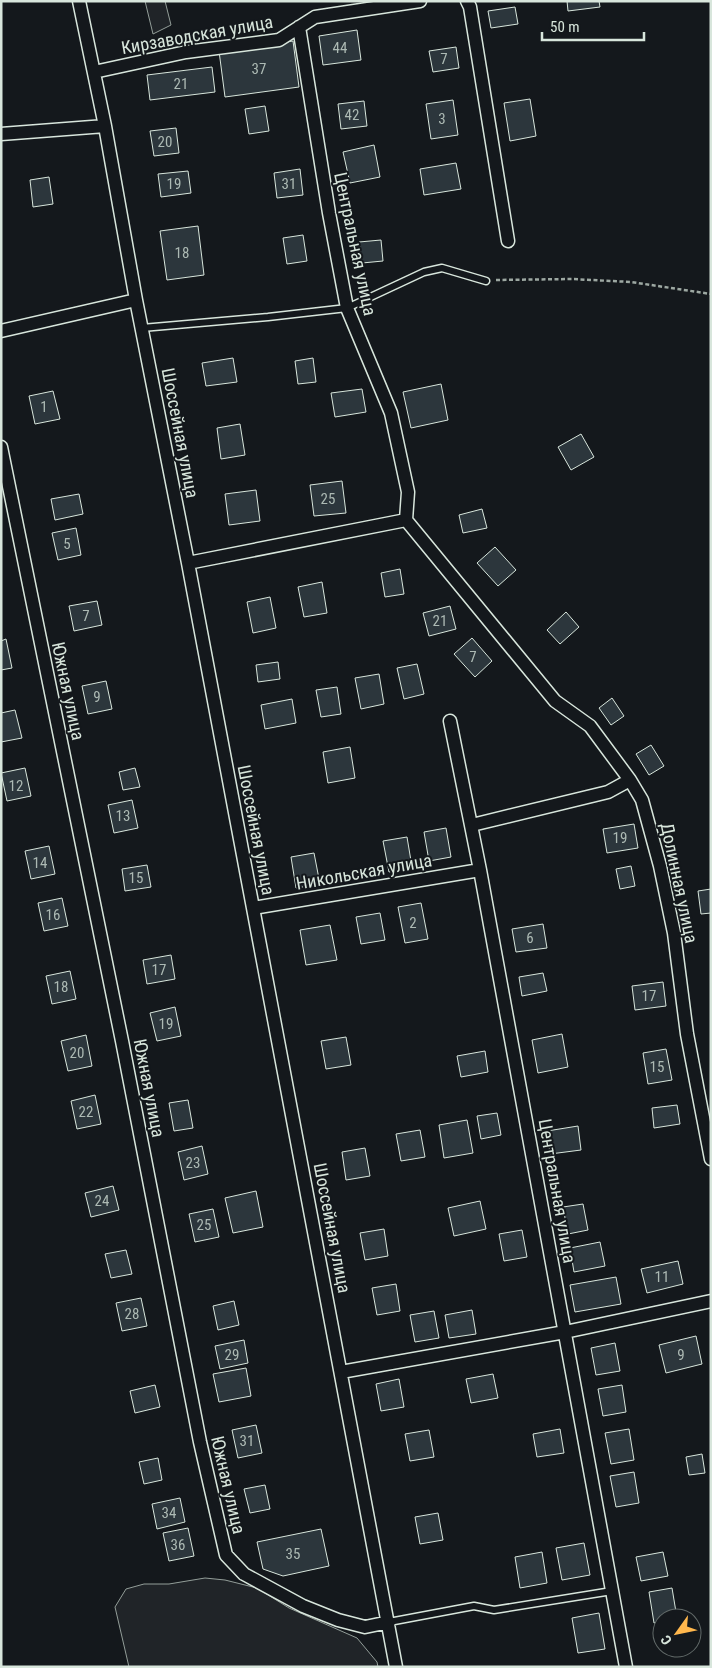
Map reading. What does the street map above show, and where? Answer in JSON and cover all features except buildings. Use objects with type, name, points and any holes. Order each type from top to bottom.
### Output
[{"type":"street","name":"Шоссейная улица","points":[[79,1],[105,126],[136,300],[188,563],[396,1667]]},
{"type":"street","name":"Кирзаводская улица","points":[[94,72],[186,52],[280,40],[315,17],[420,1]]},
{"type":"street","points":[[467,1],[470,7],[508,241]]},
{"type":"street","name":"Центральная улица","points":[[299,27],[329,213],[347,308],[391,413],[408,492],[406,520]]},
{"type":"street","points":[[1,134],[105,126]]},
{"type":"street","points":[[1,331],[136,300]]},
{"type":"street","name":"Южная улица","points":[[1,447],[122,1041],[200,1442],[226,1555],[244,1574],[303,1606],[338,1620],[365,1626],[389,1622]]},
{"type":"street","points":[[188,563],[406,520]]},
{"type":"street","name":"Долинная улица","points":[[406,520],[555,701],[590,726],[630,780],[642,800],[660,866],[674,933],[687,1034],[711,1159]]},
{"type":"street","name":"Центральная улица","points":[[450,721],[472,825],[626,1667]]},
{"type":"street","points":[[472,825],[608,792],[630,780]]},
{"type":"street","name":"Никольская улица","points":[[253,908],[480,870]]},
{"type":"street","points":[[341,1372],[565,1332],[711,1301]]},
{"type":"lane","points":[[142,328],[347,308],[424,272],[442,268],[486,281]]},
{"type":"lane","points":[[389,1622],[474,1606],[494,1610],[613,1591]]},
{"type":"path","points":[[486,281],[540,278],[631,282],[711,294]]},
{"type":"shaded area","points":[[145,1],[165,1],[171,25],[153,34]]},
{"type":"shaded area","points":[[205,1578],[225,1580],[257,1588],[289,1608],[357,1638],[377,1662],[378,1667],[129,1667],[115,1607],[126,1589],[144,1584],[169,1584]]}]
